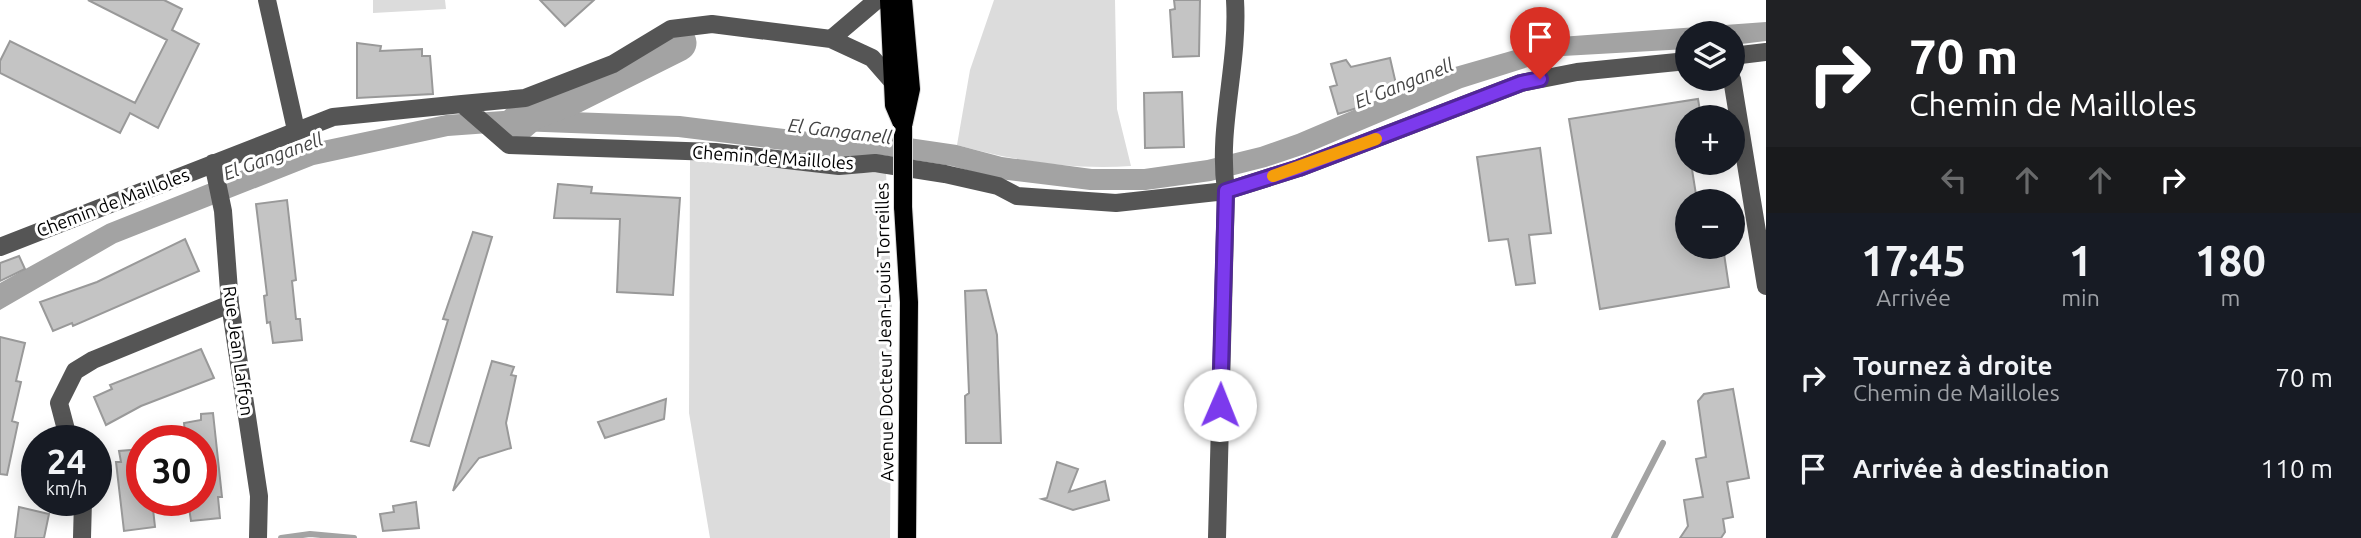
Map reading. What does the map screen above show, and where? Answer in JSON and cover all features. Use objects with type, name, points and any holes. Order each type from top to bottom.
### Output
[{"type":"main road","name":"Avenue Docteur Jean-Louis Torreilles","points":[[889,0],[894,104],[903,126]]},
{"type":"main road","name":"Avenue Docteur Jean-Louis Torreilles","points":[[903,0],[911,89],[903,126],[909,302],[907,538]]},
{"type":"street","points":[[267,0],[296,130]]},
{"type":"street","points":[[831,39],[877,0]]},
{"type":"street","points":[[1217,538],[1226,187],[1222,143],[1232,78],[1235,0]]},
{"type":"street","points":[[466,107],[525,98],[613,64],[671,30],[712,24],[831,39],[872,58],[893,82]]},
{"type":"street","points":[[1745,54],[1766,52]]},
{"type":"street","name":"Chemin de Mailloles","points":[[0,247],[215,171],[296,130],[333,117],[466,107],[509,145],[715,152],[839,166],[875,163],[945,174],[998,186],[1017,195],[1116,203],[1226,187],[1299,168],[1521,83],[1577,72],[1675,62]]},
{"type":"street","points":[[1734,91],[1766,286]]},
{"type":"street","name":"Rue Jean Laffon","points":[[215,171],[223,211],[230,304],[259,496],[258,538]]},
{"type":"street","points":[[65,425],[59,403],[75,371],[93,360],[230,304]]},
{"type":"street","points":[[82,538],[83,516]]},
{"type":"shaded area","points":[[373,0],[445,0],[446,9],[373,13]]},
{"type":"shaded area","points":[[994,0],[1115,0],[1117,109],[1131,166],[1087,167],[1043,163],[957,145],[970,70]]},
{"type":"shaded area","points":[[1766,22],[1766,41],[1745,44],[1745,24]]},
{"type":"shaded area","points":[[1675,29],[1675,50],[1563,56],[1462,88],[1305,154],[1266,167],[1211,181],[1146,190],[1090,190],[999,179],[952,166],[881,155],[848,158],[678,137],[518,131],[448,136],[314,165],[116,243],[0,310],[0,283],[107,224],[308,144],[446,115],[517,110],[680,116],[850,137],[882,134],[957,145],[1002,157],[1092,169],[1144,169],[1207,160],[1260,147],[1455,67],[1560,37]]},
{"type":"shaded area","points":[[690,160],[838,174],[886,172],[892,302],[890,538],[710,538],[689,413]]},
{"type":"building","points":[[88,0],[164,0],[182,9],[172,30],[199,44],[158,128],[130,113],[120,133],[0,73],[0,61],[10,41],[135,103],[167,40]]},
{"type":"building","points":[[540,0],[594,0],[565,26]]},
{"type":"building","points":[[1174,0],[1200,0],[1199,56],[1173,57],[1170,10],[1175,9]]},
{"type":"building","points":[[357,43],[381,46],[380,51],[422,49],[422,56],[430,56],[433,94],[357,98]]},
{"type":"building","points":[[1390,58],[1396,84],[1354,97],[1357,108],[1338,114],[1330,87],[1337,85],[1331,64],[1346,60],[1351,67]]},
{"type":"building","points":[[1182,92],[1184,147],[1145,148],[1144,93]]},
{"type":"building","points":[[1698,99],[1699,105],[1675,105],[1675,175],[1693,175],[1695,189],[1675,189],[1675,259],[1725,259],[1729,287],[1600,309],[1569,119]]},
{"type":"building","points":[[1540,148],[1551,233],[1529,235],[1535,283],[1516,285],[1508,239],[1489,241],[1477,157]]},
{"type":"building","points":[[558,184],[592,187],[591,193],[680,198],[673,295],[617,292],[620,219],[554,218]]},
{"type":"building","points":[[287,200],[296,280],[292,281],[296,319],[300,319],[302,340],[273,343],[270,322],[267,323],[264,296],[267,295],[256,204]]},
{"type":"building","points":[[473,232],[492,237],[429,446],[411,441],[448,320],[443,319]]},
{"type":"building","points":[[185,239],[199,271],[73,326],[72,323],[53,331],[40,302],[97,282]]},
{"type":"building","points":[[19,256],[25,269],[0,281],[0,263]]},
{"type":"building","points":[[986,290],[997,335],[1001,443],[966,443],[965,396],[969,393],[965,291]]},
{"type":"building","points":[[0,337],[25,343],[16,381],[21,382],[12,421],[18,423],[7,475],[0,474]]},
{"type":"building","points":[[201,349],[214,378],[141,406],[106,425],[94,397],[112,389],[110,385]]},
{"type":"building","points":[[492,361],[514,367],[511,375],[516,376],[506,423],[511,448],[479,458],[453,491]]},
{"type":"building","points":[[1733,389],[1749,478],[1727,482],[1733,517],[1723,519],[1725,532],[1721,538],[1680,538],[1688,526],[1684,500],[1703,497],[1696,459],[1706,457],[1698,401],[1704,394]]},
{"type":"building","points":[[666,399],[664,419],[605,438],[598,422]]},
{"type":"building","points":[[213,413],[214,425],[184,425],[201,420],[201,414]]},
{"type":"building","points":[[126,450],[126,516],[154,516],[155,527],[124,531],[116,462],[121,462],[119,451]]},
{"type":"building","points":[[217,450],[222,497],[218,497],[220,518],[191,521],[190,516],[217,516]]},
{"type":"building","points":[[1057,462],[1078,469],[1069,492],[1105,481],[1109,500],[1073,510],[1042,499],[1047,498]]},
{"type":"building","points":[[416,502],[419,528],[383,531],[380,514],[394,512],[393,506]]},
{"type":"building","points":[[19,507],[21,516],[49,516],[44,538],[15,538]]},
{"type":"waterway","points":[[518,123],[531,112],[570,97],[678,43]]},
{"type":"waterway","points":[[1614,538],[1663,443]]},
{"type":"waterway","points":[[281,538],[310,534],[354,538]]},
{"type":"slow traffic","points":[[1273,176],[1376,139]]},
{"type":"route","points":[[1220,405],[1226,191],[1299,168],[1521,83],[1540,79]]},
{"type":"water label","name":"El Ganganell","points":[[1404,83]]},
{"type":"water label","name":"El Ganganell","points":[[840,131]]},
{"type":"water label","name":"El Ganganell","points":[[273,156]]}]
